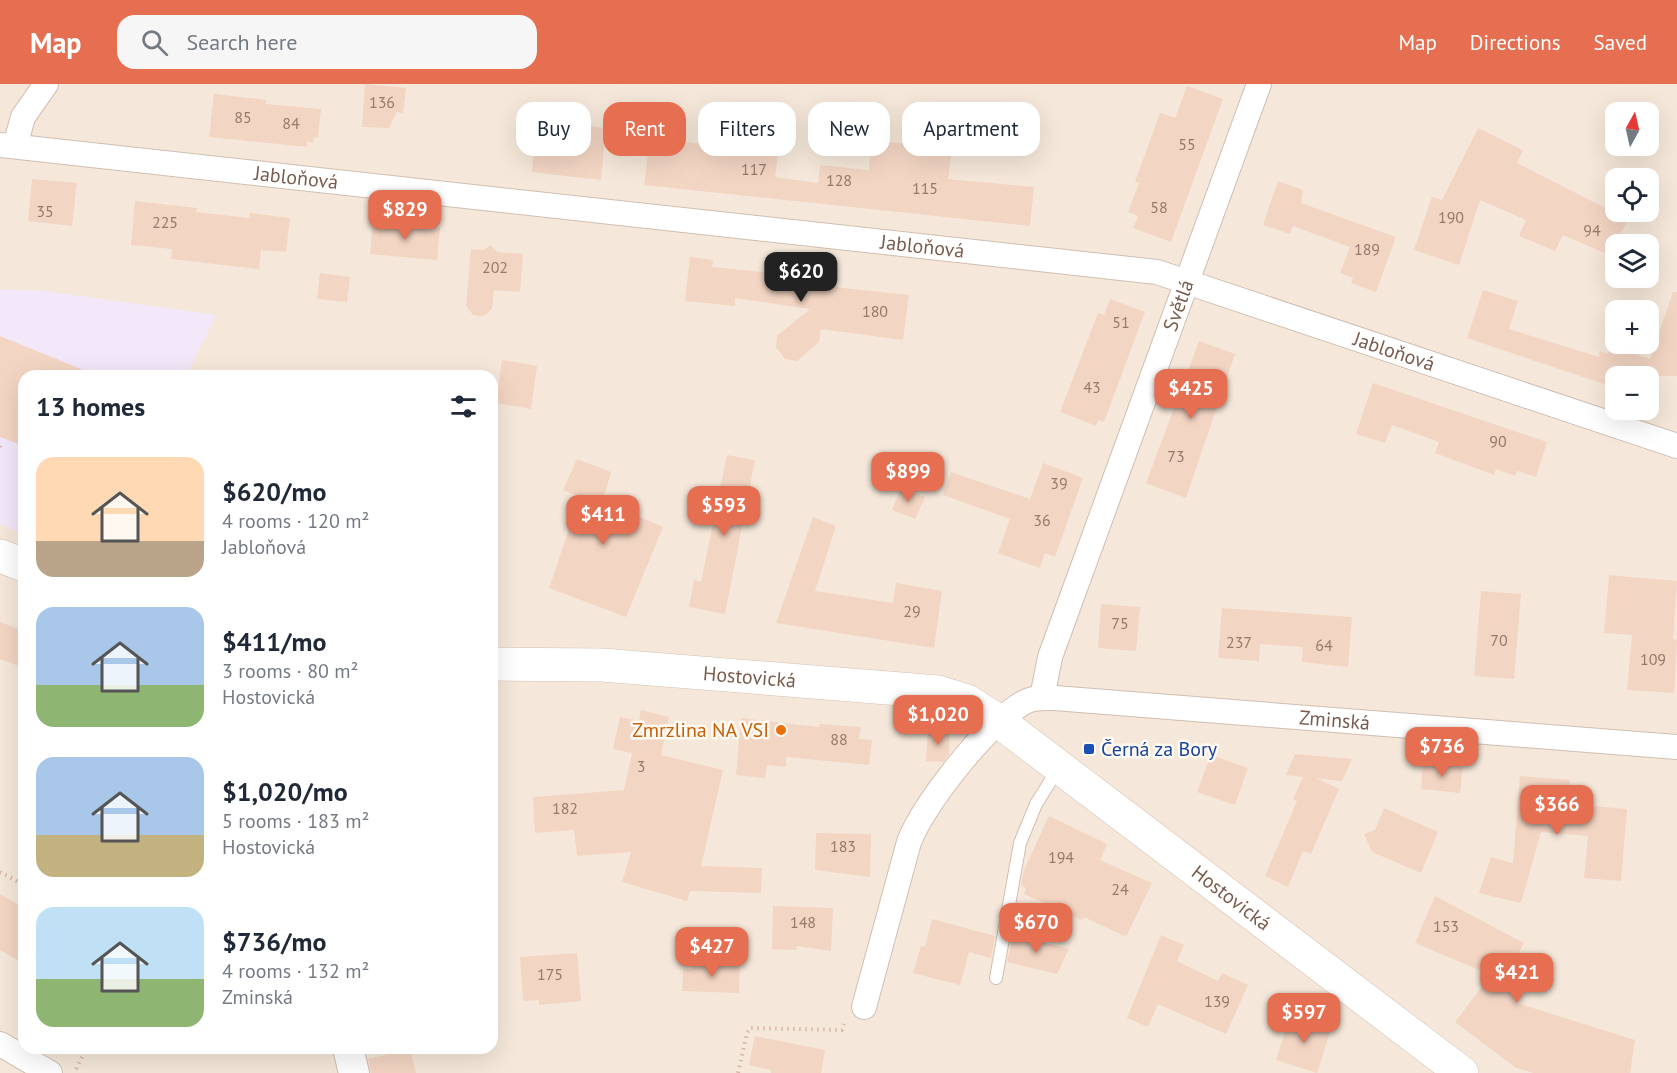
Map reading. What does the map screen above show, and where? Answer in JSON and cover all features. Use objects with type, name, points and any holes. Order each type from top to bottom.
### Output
[{"type":"main road","points":[[0,556],[18,563]]},
{"type":"main road","name":"Hostovická","points":[[498,664],[602,665],[938,692],[967,701],[999,722],[1462,1073]]},
{"type":"street","points":[[8,145],[23,117],[46,84]]},
{"type":"street","name":"Světlá","points":[[1042,698],[1050,657],[1259,84]]},
{"type":"street","name":"Jabloňová","points":[[8,145],[1143,271],[1188,281],[1677,446]]},
{"type":"street","name":"Zminská","points":[[999,722],[1017,706],[1030,699],[1042,698],[1677,747]]},
{"type":"street","points":[[864,1007],[913,831],[938,792],[999,722]]},
{"type":"street","points":[[0,1044],[50,1073]]},
{"type":"street","points":[[349,1054],[354,1073]]},
{"type":"lane","points":[[996,978],[1020,843],[1036,804],[1059,768]]},
{"type":"path","points":[[0,872],[18,882]]},
{"type":"path","points":[[738,1073],[745,1038],[750,1029],[842,1030],[845,1022]]},
{"type":"path","points":[[74,1073],[84,1054]]},
{"type":"shaded area","points":[[0,84],[1677,84],[1677,1073],[0,1073]]},
{"type":"shaded area","points":[[0,289],[44,291],[216,315],[189,370],[18,370],[18,532],[0,524]]},
{"type":"building","points":[[365,84],[406,88],[403,113],[397,112],[389,128],[362,127]]},
{"type":"building","points":[[1187,86],[1223,99],[1171,242],[1133,228],[1138,216],[1128,212],[1139,183],[1135,182],[1160,113],[1175,118]]},
{"type":"building","points":[[214,94],[266,100],[266,104],[321,109],[318,138],[314,137],[313,143],[307,141],[307,147],[209,137]]},
{"type":"building","points":[[591,126],[603,128],[601,180],[532,172],[533,156],[591,156]]},
{"type":"building","points":[[1478,128],[1523,150],[1517,163],[1605,208],[1605,222],[1627,222],[1620,234],[1605,234],[1605,253],[1563,235],[1555,251],[1519,236],[1526,220],[1480,200],[1459,265],[1414,250],[1432,197],[1442,200]]},
{"type":"building","points":[[686,142],[698,143],[698,156],[778,156],[775,177],[818,183],[820,165],[869,170],[870,156],[890,156],[890,142],[902,143],[902,156],[951,156],[948,179],[1034,187],[1030,226],[644,185],[648,156],[686,156]]},
{"type":"building","points":[[32,179],[77,183],[72,226],[28,221]]},
{"type":"building","points":[[1278,181],[1303,190],[1301,203],[1396,237],[1376,292],[1351,283],[1353,278],[1340,273],[1350,247],[1293,226],[1290,234],[1263,225]]},
{"type":"building","points":[[135,201],[197,208],[196,212],[249,218],[250,213],[290,218],[286,252],[261,250],[259,269],[171,259],[172,249],[131,245]]},
{"type":"building","points":[[373,221],[440,228],[437,260],[370,254]]},
{"type":"building","points":[[491,245],[497,252],[523,254],[520,292],[494,290],[492,309],[484,316],[473,315],[466,306],[471,249],[484,250]]},
{"type":"building","points":[[690,257],[713,260],[712,267],[771,273],[772,266],[827,273],[825,286],[909,295],[903,340],[821,329],[819,342],[797,361],[785,359],[776,347],[777,336],[810,309],[735,298],[735,306],[685,301]]},
{"type":"building","points":[[320,273],[350,277],[347,302],[317,299]]},
{"type":"building","points":[[1483,290],[1518,301],[1509,329],[1599,357],[1600,351],[1605,354],[1635,354],[1650,359],[1652,354],[1659,354],[1659,333],[1673,292],[1677,292],[1677,376],[1659,376],[1659,366],[1605,366],[1605,384],[1467,338]]},
{"type":"building","points":[[1110,299],[1145,312],[1104,422],[1098,420],[1096,426],[1060,412],[1098,313],[1104,315]]},
{"type":"building","points":[[0,336],[83,370],[18,370],[18,444],[0,437]]},
{"type":"building","points":[[1199,341],[1235,354],[1186,498],[1146,483]]},
{"type":"building","points":[[502,360],[537,366],[531,409],[498,403]]},
{"type":"building","points":[[1373,383],[1547,442],[1536,477],[1517,471],[1515,476],[1496,469],[1494,475],[1435,453],[1439,442],[1392,425],[1385,443],[1356,434]]},
{"type":"building","points":[[727,455],[755,460],[725,614],[689,607],[694,580],[701,582]]},
{"type":"building","points":[[577,459],[611,472],[603,501],[663,527],[626,617],[549,588],[580,497],[563,490]]},
{"type":"building","points":[[1043,463],[1083,478],[1055,557],[1045,553],[1040,568],[998,553],[1010,519],[943,495],[951,472],[1030,499]]},
{"type":"building","points":[[901,488],[925,497],[915,519],[892,510]]},
{"type":"building","points":[[813,517],[836,526],[815,591],[893,603],[896,583],[942,591],[934,648],[776,623]]},
{"type":"building","points":[[1609,575],[1677,581],[1673,639],[1677,640],[1674,693],[1627,690],[1632,635],[1604,633]]},
{"type":"building","points":[[1481,591],[1521,594],[1514,679],[1474,676]]},
{"type":"building","points":[[1101,604],[1140,607],[1136,651],[1098,648]]},
{"type":"building","points":[[1222,608],[1352,617],[1348,667],[1302,662],[1303,647],[1260,644],[1259,661],[1218,658]]},
{"type":"building","points":[[0,622],[18,629],[18,666],[0,659]]},
{"type":"building","points":[[641,710],[669,717],[661,755],[723,770],[701,866],[762,868],[761,893],[690,891],[687,901],[622,882],[631,852],[577,856],[574,830],[535,833],[533,797],[624,790],[632,753],[613,749],[620,717],[639,721]]},
{"type":"building","points":[[741,718],[819,727],[820,724],[861,727],[859,739],[872,740],[869,765],[786,757],[786,767],[767,765],[765,778],[736,775]]},
{"type":"building","points":[[928,731],[950,732],[949,755],[943,762],[926,761]]},
{"type":"building","points":[[1295,754],[1352,759],[1342,781],[1316,778],[1339,789],[1311,854],[1303,851],[1288,887],[1265,876],[1297,801],[1293,799],[1303,777],[1286,775]]},
{"type":"building","points":[[1211,755],[1248,768],[1235,805],[1197,792]]},
{"type":"building","points":[[1423,763],[1463,767],[1460,793],[1421,789]]},
{"type":"building","points":[[1520,776],[1570,780],[1568,804],[1627,809],[1621,881],[1584,878],[1588,836],[1541,832],[1521,903],[1479,893],[1491,857],[1513,863]]},
{"type":"building","points":[[1384,808],[1438,832],[1421,873],[1372,852],[1364,834],[1375,830]]},
{"type":"building","points":[[1049,816],[1107,844],[1100,860],[1152,883],[1126,937],[1084,917],[1082,920],[1024,894],[1026,888],[1021,885],[1024,870]]},
{"type":"building","points":[[816,833],[871,834],[870,877],[815,870]]},
{"type":"building","points":[[0,894],[18,904],[18,960],[0,950]]},
{"type":"building","points":[[1435,896],[1524,943],[1506,977],[1523,982],[1517,1003],[1635,1040],[1630,1073],[1534,1073],[1516,1068],[1455,1022],[1491,975],[1415,943]]},
{"type":"building","points":[[773,906],[833,908],[831,951],[797,946],[796,950],[772,949]]},
{"type":"building","points":[[932,919],[995,936],[991,958],[969,952],[960,985],[913,973],[921,946],[925,947]]},
{"type":"building","points":[[1013,934],[1069,949],[1057,974],[1007,962]]},
{"type":"building","points":[[1161,935],[1184,945],[1177,961],[1218,981],[1222,973],[1248,985],[1226,1034],[1158,1004],[1148,1027],[1127,1018]]},
{"type":"building","points":[[577,953],[581,1001],[539,1005],[539,1000],[523,1001],[520,957]]},
{"type":"building","points":[[693,961],[740,963],[739,993],[682,991],[683,969],[693,969]]},
{"type":"building","points":[[1290,1016],[1331,1029],[1317,1073],[1276,1060]]},
{"type":"building","points":[[755,1036],[825,1050],[821,1073],[771,1073],[771,1070],[749,1065]]},
{"type":"building","points":[[389,1054],[411,1054],[416,1073],[371,1073],[368,1059]]},
{"type":"place","name":"Zmrzlina NA VSI","points":[[781,730]]},
{"type":"place","name":"Černá za Bory","points":[[1089,749]]}]
